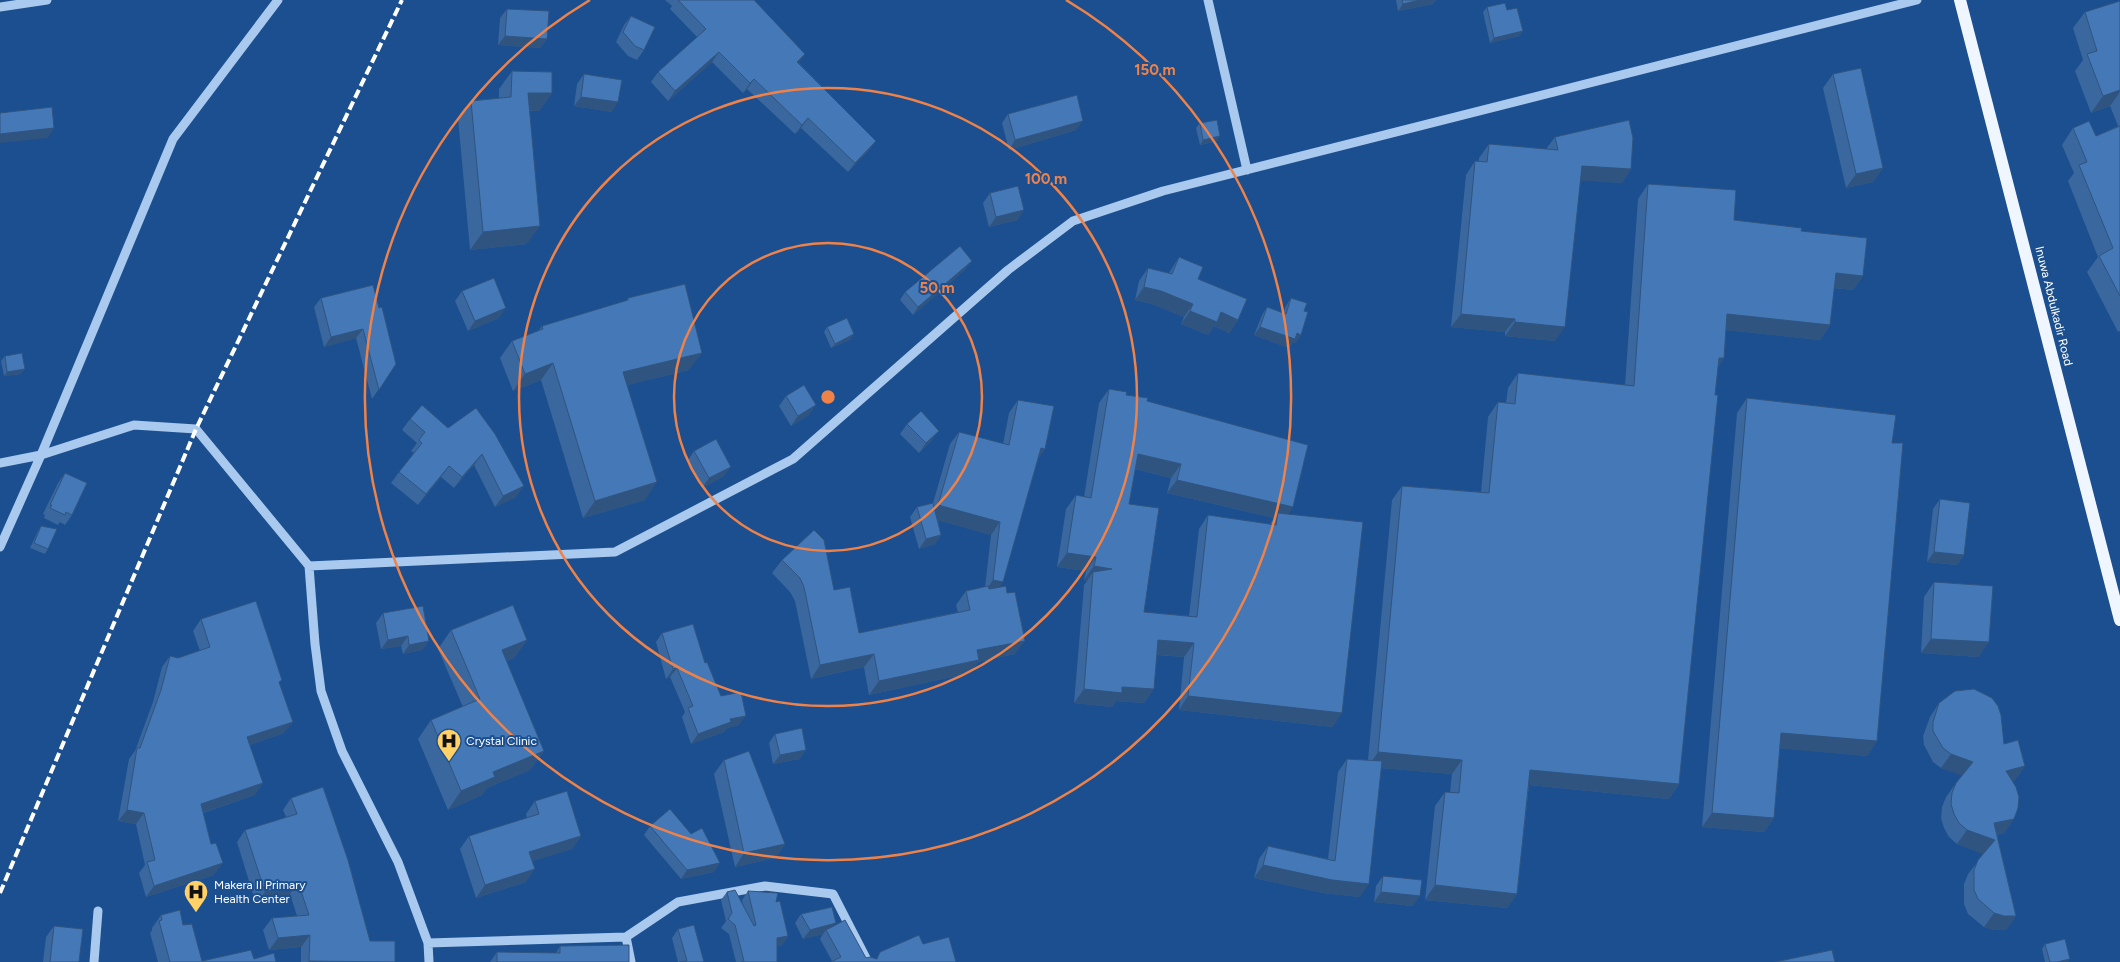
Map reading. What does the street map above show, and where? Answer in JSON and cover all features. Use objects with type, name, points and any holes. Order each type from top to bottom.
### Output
[{"type":"main road","name":"Inuwa Abdulkadir Road","points":[[1960,0],[2118,602],[2120,620]]},
{"type":"street","points":[[0,7],[47,0]]},
{"type":"street","points":[[0,546],[173,139],[278,0]]},
{"type":"street","points":[[1208,0],[1247,170]]},
{"type":"street","points":[[309,566],[615,552],[793,459],[1008,270],[1073,222],[1163,191],[1886,4],[1918,0]]},
{"type":"street","points":[[0,464],[40,455],[134,425],[196,429],[309,566],[314,644],[321,691],[342,751],[398,862],[428,943],[429,962]]},
{"type":"street","points":[[428,943],[626,937],[678,902],[765,886],[834,894],[868,962]]},
{"type":"street","points":[[94,962],[98,911]]},
{"type":"street","points":[[626,937],[631,962]]},
{"type":"building","points":[[678,0],[754,0],[805,54],[797,62],[876,141],[855,163],[808,118],[802,125],[754,79],[750,83],[719,52],[675,91],[658,72],[706,29]]},
{"type":"building","points":[[1402,0],[1420,0],[1403,4]]},
{"type":"building","points":[[2120,1],[2120,90],[2103,96],[2087,54],[2097,51],[2085,12]]},
{"type":"building","points":[[1505,3],[1507,10],[1517,8],[1523,31],[1494,38],[1487,7]]},
{"type":"building","points":[[507,9],[549,11],[547,39],[505,36]]},
{"type":"building","points":[[631,16],[655,27],[644,50],[635,46],[623,32]]},
{"type":"building","points":[[1861,68],[1883,168],[1856,174],[1833,74]]},
{"type":"building","points":[[512,71],[552,72],[552,93],[528,93],[540,226],[483,232],[471,101],[511,97]]},
{"type":"building","points":[[584,74],[622,80],[618,102],[581,97]]},
{"type":"building","points":[[1077,95],[1083,121],[1015,140],[1008,114]]},
{"type":"building","points":[[52,107],[54,128],[0,134],[0,113]]},
{"type":"building","points":[[1217,120],[1220,136],[1203,140],[1200,123]]},
{"type":"building","points":[[1629,120],[1633,138],[1631,169],[1582,166],[1565,327],[1515,322],[1515,319],[1461,314],[1475,161],[1487,162],[1489,144],[1558,150],[1555,137]]},
{"type":"building","points":[[2089,121],[2096,136],[2120,126],[2120,296],[2099,256],[2113,248],[2079,165],[2087,162],[2073,128]]},
{"type":"building","points":[[1648,184],[1736,190],[1734,220],[1802,228],[1801,231],[1867,238],[1863,276],[1836,273],[1830,325],[1727,314],[1724,358],[1719,358],[1715,395],[1718,395],[1679,784],[1530,770],[1517,894],[1435,885],[1445,792],[1459,793],[1462,760],[1378,752],[1402,486],[1489,493],[1498,402],[1515,404],[1518,373],[1634,386]]},
{"type":"building","points":[[1018,186],[1024,210],[996,217],[990,193]]},
{"type":"building","points":[[960,246],[972,261],[918,307],[905,292]]},
{"type":"building","points":[[1179,257],[1203,267],[1198,279],[1247,299],[1238,320],[1221,312],[1217,322],[1190,311],[1193,304],[1161,291],[1144,287],[1148,268],[1172,274]]},
{"type":"building","points":[[494,278],[506,308],[475,321],[462,291]]},
{"type":"building","points":[[685,284],[702,353],[623,372],[657,482],[595,501],[553,363],[525,374],[512,341],[543,329],[542,326],[628,300],[628,298]]},
{"type":"building","points":[[373,285],[379,308],[382,307],[396,364],[379,390],[363,329],[331,337],[321,298]]},
{"type":"building","points":[[1291,298],[1307,303],[1304,311],[1308,312],[1301,335],[1297,333],[1295,339],[1260,327],[1267,307],[1286,314]]},
{"type":"building","points":[[847,318],[854,334],[835,344],[827,327]]},
{"type":"building","points":[[22,353],[25,369],[7,372],[5,356]]},
{"type":"building","points":[[804,385],[816,405],[798,416],[786,396]]},
{"type":"building","points":[[1109,389],[1127,392],[1126,395],[1148,398],[1147,401],[1308,445],[1293,507],[1177,480],[1181,464],[1138,454],[1129,504],[1159,508],[1144,612],[1197,617],[1208,515],[1276,525],[1278,513],[1363,522],[1342,713],[1188,696],[1194,643],[1158,640],[1154,689],[1122,687],[1122,693],[1084,689],[1093,572],[1112,569],[1094,566],[1096,557],[1067,553],[1076,495],[1091,498]]},
{"type":"building","points":[[1747,398],[1896,415],[1892,443],[1903,443],[1877,741],[1781,733],[1774,818],[1712,813]]},
{"type":"building","points":[[1018,400],[1054,406],[1045,449],[1041,448],[1003,582],[993,580],[1000,522],[938,505],[959,432],[1009,445]]},
{"type":"building","points":[[422,405],[448,428],[476,408],[495,434],[524,486],[503,496],[482,454],[462,477],[449,466],[426,494],[399,472],[422,443],[419,440],[425,432],[410,419]]},
{"type":"building","points":[[921,411],[939,431],[926,443],[907,424]]},
{"type":"building","points":[[716,439],[731,467],[709,478],[694,451]]},
{"type":"building","points":[[65,473],[87,483],[72,515],[66,512],[65,515],[50,508]]},
{"type":"building","points":[[1940,499],[1970,503],[1964,555],[1934,552]]},
{"type":"building","points":[[933,503],[941,535],[926,539],[917,507]]},
{"type":"building","points":[[41,526],[57,529],[48,549],[34,543]]},
{"type":"building","points":[[814,530],[824,540],[834,590],[850,587],[859,633],[970,610],[966,591],[988,586],[989,589],[1006,586],[1007,593],[1015,592],[1025,641],[977,650],[979,660],[879,681],[874,654],[820,665],[804,587],[800,578],[782,560]]},
{"type":"building","points":[[1934,582],[1993,586],[1989,642],[1931,639]]},
{"type":"building","points":[[256,601],[282,680],[279,682],[293,722],[247,737],[263,783],[201,804],[211,844],[216,843],[223,863],[154,886],[147,862],[155,860],[144,813],[127,810],[137,748],[140,748],[161,690],[170,656],[178,658],[210,647],[201,619]]},
{"type":"building","points":[[513,605],[527,640],[502,650],[544,751],[493,772],[495,777],[461,791],[431,720],[480,699],[451,630]]},
{"type":"building","points":[[423,606],[429,641],[409,645],[408,636],[388,640],[383,613]]},
{"type":"building","points":[[693,624],[705,663],[707,662],[721,696],[741,692],[746,716],[730,719],[731,722],[698,734],[688,708],[693,706],[677,668],[673,669],[662,633]]},
{"type":"building","points":[[1974,689],[1992,698],[1998,706],[2001,715],[2004,744],[2018,740],[2025,766],[2006,771],[2016,787],[2019,797],[2014,819],[1994,823],[2016,916],[2004,916],[1994,913],[1978,899],[1974,890],[1974,870],[1978,860],[1995,840],[1967,830],[1959,823],[1951,804],[1952,793],[1956,783],[1973,762],[1951,754],[1943,748],[1933,731],[1933,722],[1939,703],[1955,691]]},
{"type":"building","points":[[802,728],[806,750],[780,755],[775,734]]},
{"type":"building","points":[[749,751],[785,844],[744,853],[724,760]]},
{"type":"building","points":[[1347,759],[1382,761],[1369,884],[1332,880],[1263,865],[1268,846],[1335,861]]},
{"type":"building","points":[[323,787],[348,860],[370,941],[395,941],[395,962],[309,961],[310,935],[278,938],[272,918],[309,915],[298,882],[265,892],[245,830],[297,814],[291,798]]},
{"type":"building","points":[[567,791],[581,836],[529,852],[535,869],[485,885],[469,836],[539,814],[535,801]]},
{"type":"building","points":[[670,809],[691,834],[702,828],[720,863],[687,870],[650,826]]},
{"type":"building","points":[[1383,876],[1422,880],[1420,896],[1381,892]]},
{"type":"building","points":[[735,890],[754,926],[756,925],[748,891],[778,893],[776,902],[780,901],[788,936],[777,938],[777,962],[741,962],[744,961],[735,925],[728,919],[732,913],[727,892]]},
{"type":"building","points":[[832,907],[836,923],[810,930],[801,914]]},
{"type":"building","points":[[180,910],[183,925],[192,924],[202,961],[251,950],[254,959],[274,953],[276,962],[170,962],[159,921],[162,920],[161,915]]},
{"type":"building","points":[[845,920],[866,958],[877,959],[880,952],[919,935],[923,944],[949,937],[956,962],[831,962],[841,957],[826,930]]},
{"type":"building","points":[[694,925],[704,962],[679,962],[687,961],[678,929]]},
{"type":"building","points":[[54,926],[83,929],[79,962],[50,962]]},
{"type":"building","points":[[2065,939],[2070,959],[2050,962],[2045,944]]},
{"type":"building","points":[[629,945],[629,962],[497,962],[497,952],[560,953],[560,946]]},
{"type":"building","points":[[1832,950],[1835,962],[1775,962]]},
{"type":"railway","points":[[0,893],[196,429],[402,0]]},
{"type":"place","name":"Crystal Clinic","points":[[449,762]]},
{"type":"place","name":"Makera II Primary Health Center","points":[[196,913]]}]
